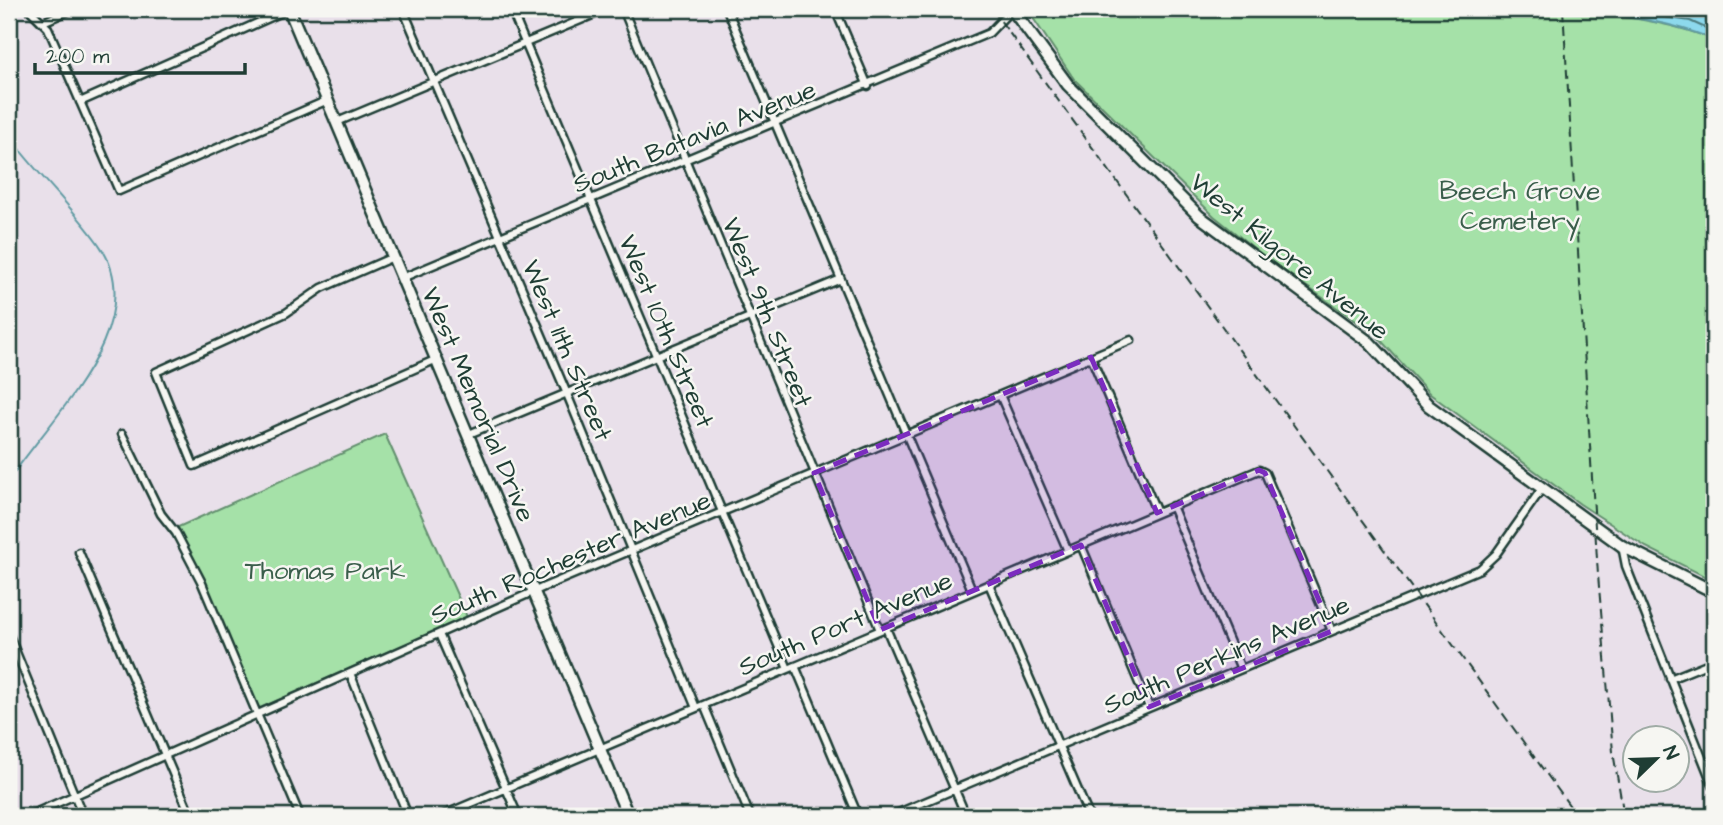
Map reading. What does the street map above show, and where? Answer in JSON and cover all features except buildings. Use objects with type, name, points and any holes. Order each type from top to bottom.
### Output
[{"type":"main road","name":"West Memorial Drive","points":[[289,9],[536,591],[628,816]]},
{"type":"main road","name":"West Kilgore Avenue","points":[[1012,9],[1068,85],[1199,216],[1369,342],[1429,406],[1622,546],[1714,592]]},
{"type":"street","points":[[30,9],[43,22],[119,191],[328,100]]},
{"type":"street","points":[[43,22],[73,9]]},
{"type":"street","points":[[80,102],[289,9]]},
{"type":"street","name":"West 11th Street","points":[[403,9],[567,394],[696,708]]},
{"type":"street","name":"West 10th Street","points":[[511,9],[722,513],[858,816]]},
{"type":"street","points":[[337,122],[607,9]]},
{"type":"street","name":"West 9th Street","points":[[623,9],[814,473],[966,816]]},
{"type":"street","points":[[727,9],[972,590]]},
{"type":"street","points":[[835,9],[868,86]]},
{"type":"street","name":"South Batavia Avenue","points":[[402,278],[868,86],[989,33],[1012,9]]},
{"type":"street","points":[[393,257],[322,288],[286,313],[156,372],[194,466],[437,359]]},
{"type":"street","points":[[468,434],[841,279]]},
{"type":"street","name":"South Rochester Avenue","points":[[28,816],[536,591],[1131,340]]},
{"type":"street","points":[[1091,357],[1157,513]]},
{"type":"street","points":[[1000,395],[1068,551]]},
{"type":"street","points":[[122,434],[161,514],[176,533],[201,582],[300,816]]},
{"type":"street","name":"South Port Avenue","points":[[440,816],[1259,470],[1265,473],[1332,631]]},
{"type":"street","name":"South Perkins Avenue","points":[[891,816],[1480,569],[1496,554],[1543,487]]},
{"type":"street","points":[[1172,506],[1241,669]]},
{"type":"street","points":[[1081,545],[1149,708]]},
{"type":"street","points":[[1622,546],[1626,566],[1713,783]]},
{"type":"street","points":[[79,552],[191,816]]},
{"type":"street","points":[[989,584],[1089,816]]},
{"type":"street","points":[[439,634],[517,816]]},
{"type":"street","points":[[9,635],[83,816]]},
{"type":"street","points":[[1670,679],[1714,661]]},
{"type":"street","points":[[350,673],[408,816]]},
{"type":"street","points":[[704,705],[750,816]]},
{"type":"highlighted area","points":[[1091,357],[1157,513],[1259,470],[1265,473],[1332,631],[1149,707],[1081,545],[880,630],[814,473]]},
{"type":"green space","name":"Beech Grove Cemetery","points":[[1027,9],[1514,9],[1600,14],[1642,20],[1680,28],[1714,40],[1714,581],[1646,547],[1580,504],[1430,394],[1376,335],[1270,261],[1214,216],[1074,79]]},
{"type":"green space","name":"Thomas Park","points":[[385,434],[467,617],[258,709],[207,587],[176,528]]},
{"type":"water","points":[[1501,9],[1714,9],[1714,40],[1663,23],[1609,15]]},
{"type":"waterway","points":[[9,136],[98,243],[112,273],[114,304],[106,336],[91,367],[9,480]]},
{"type":"railway","points":[[992,9],[1577,816]]},
{"type":"railway","points":[[1563,9],[1598,575],[1613,752],[1624,816]]}]
